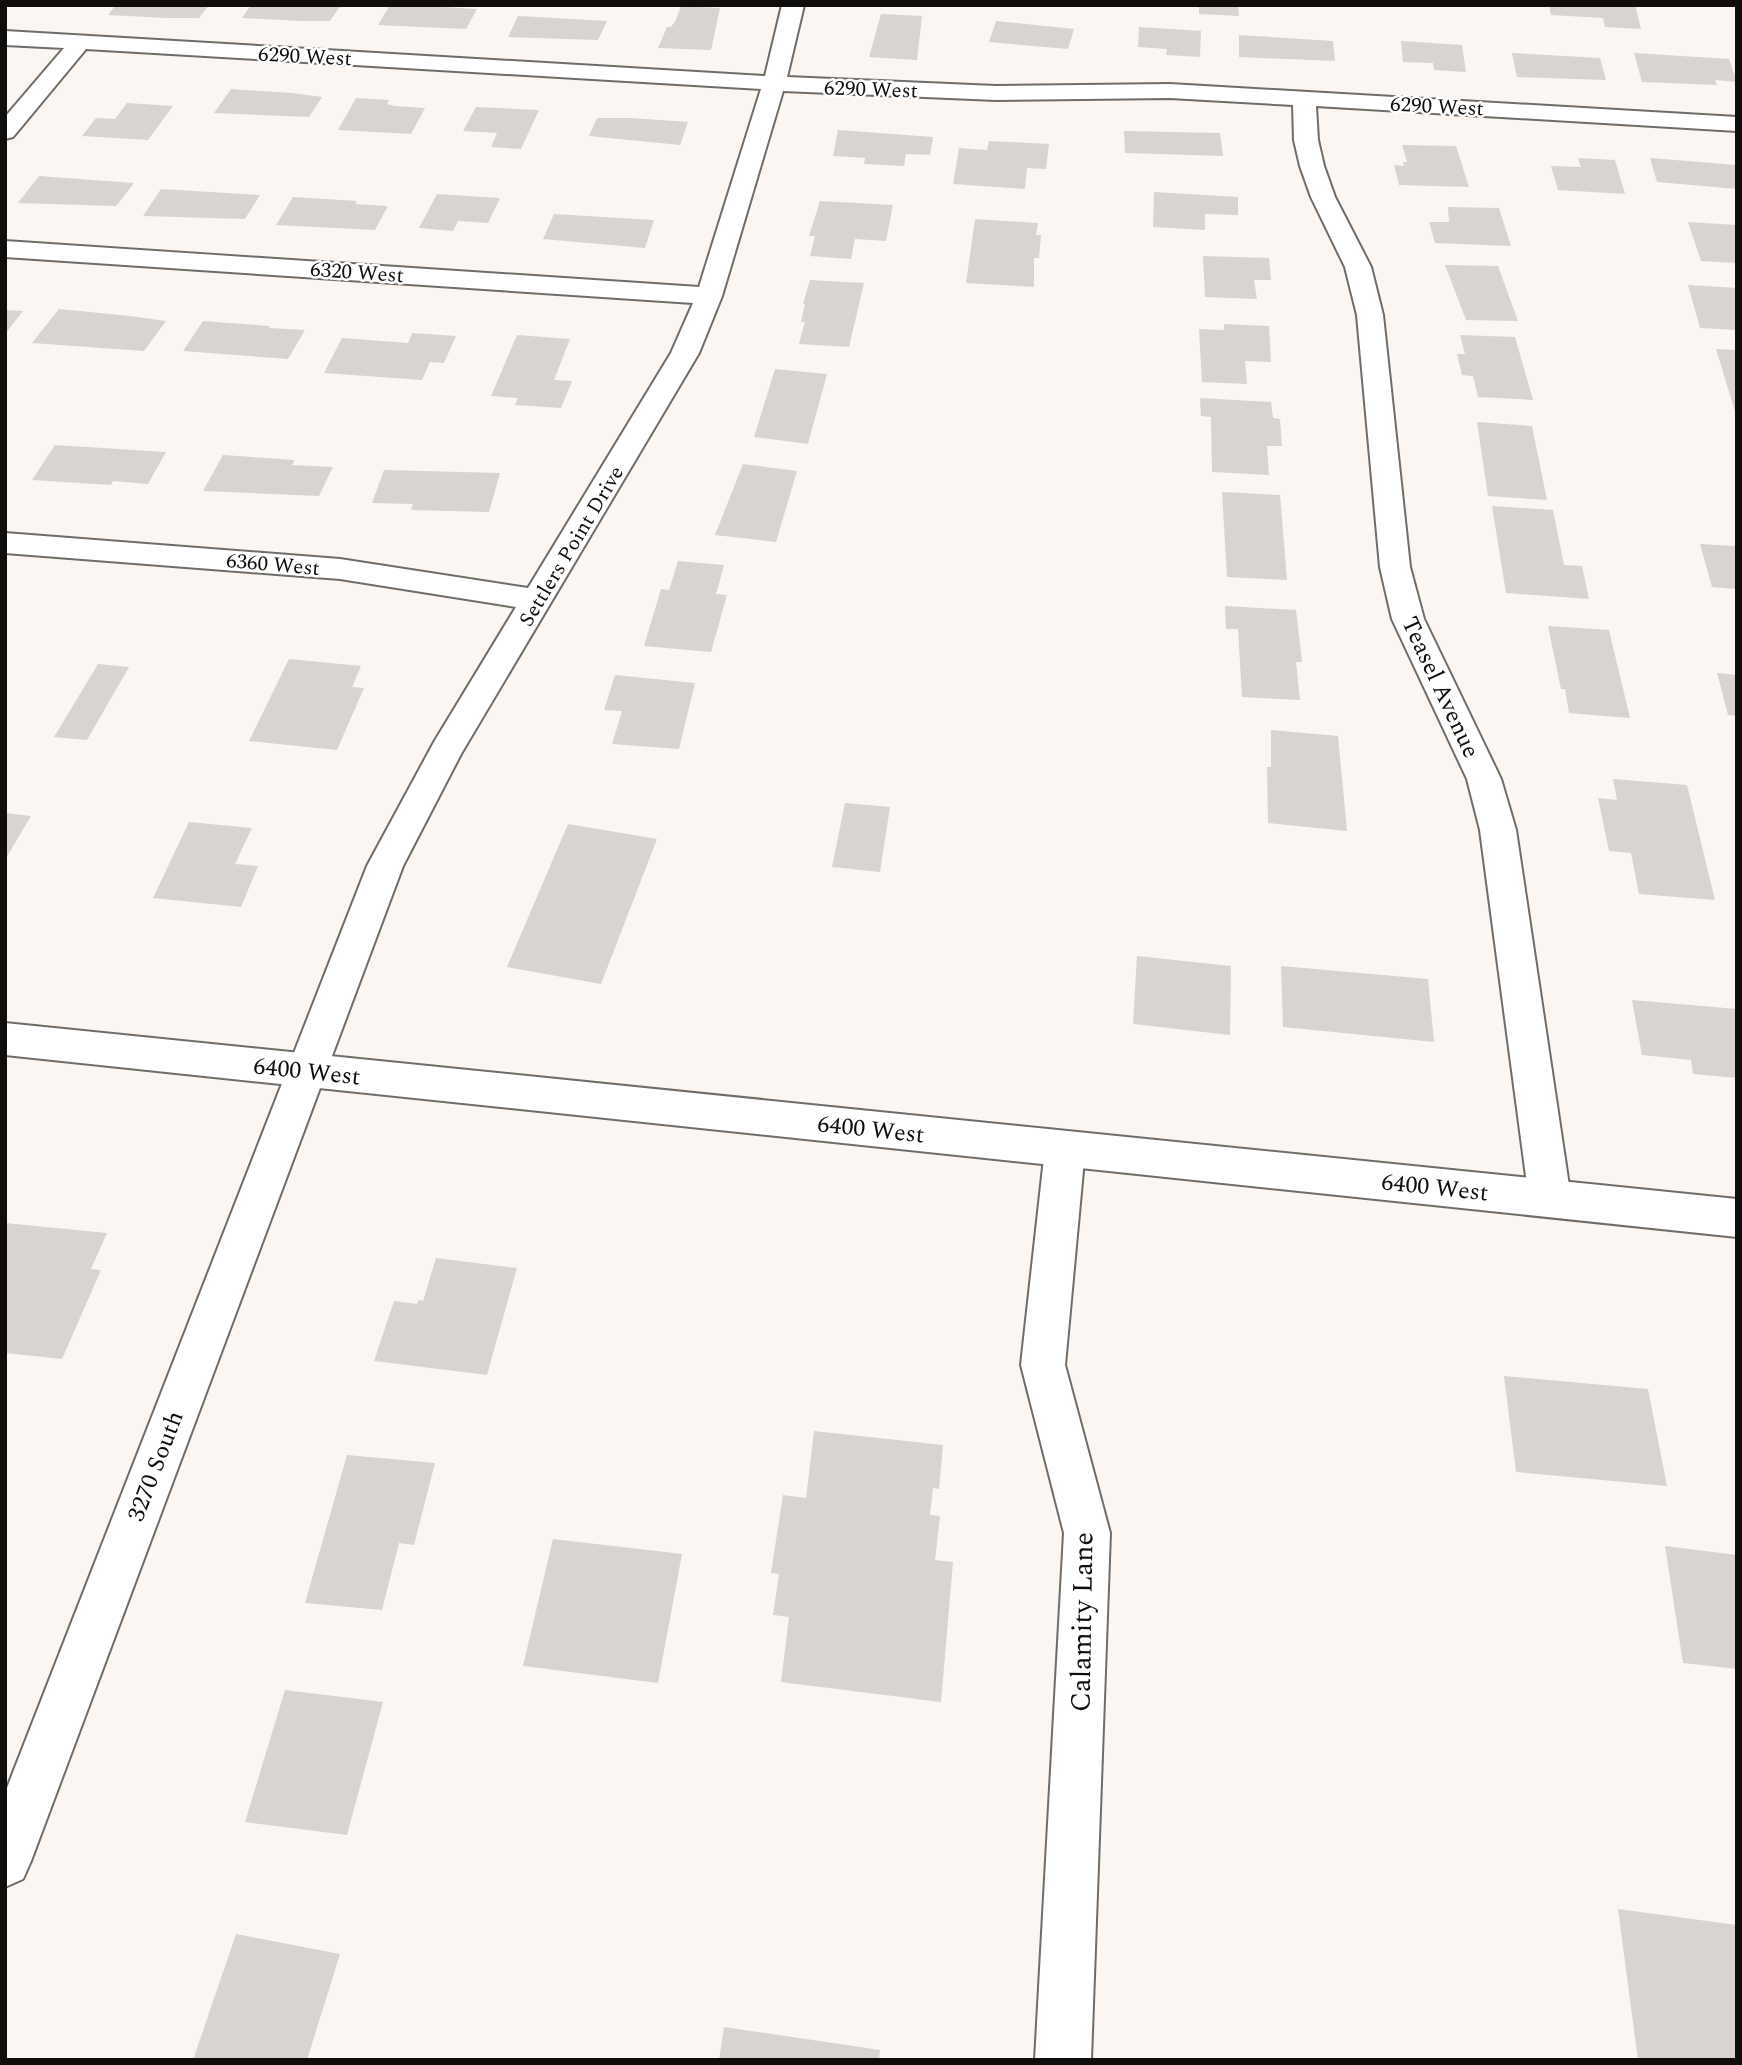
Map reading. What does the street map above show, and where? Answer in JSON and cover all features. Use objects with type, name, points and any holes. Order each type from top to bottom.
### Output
[{"type":"street","name":"Settlers Point Drive","points":[[305,1070],[385,866],[446,751],[539,601],[685,353],[709,296],[774,84],[793,5]]},
{"type":"street","name":"6290 West","points":[[5,38],[774,84],[996,93],[1141,90],[1737,124]]},
{"type":"street","points":[[5,132],[80,43]]},
{"type":"street","name":"Teasel Avenue","points":[[1304,99],[1306,140],[1312,166],[1323,197],[1358,267],[1370,315],[1395,567],[1408,619],[1484,779],[1498,830],[1550,1199]]},
{"type":"street","name":"6320 West","points":[[5,249],[709,296]]},
{"type":"street","name":"6360 West","points":[[5,543],[378,573],[455,583],[539,601]]},
{"type":"street","name":"6400 West","points":[[5,1040],[1737,1218]]},
{"type":"street","name":"3270 South","points":[[5,1861],[305,1070]]},
{"type":"street","name":"Calamity Lane","points":[[1063,2060],[1087,1533],[1043,1366],[1065,1149]]},
{"type":"building","points":[[116,5],[209,5],[199,18],[167,18],[108,15]]},
{"type":"building","points":[[251,5],[341,5],[330,21],[302,21],[242,18]]},
{"type":"building","points":[[390,5],[477,9],[466,29],[378,25]]},
{"type":"building","points":[[1199,5],[1238,5],[1239,16],[1199,14]]},
{"type":"building","points":[[1549,5],[1635,5],[1641,29],[1605,27],[1603,18],[1551,15]]},
{"type":"building","points":[[681,6],[720,8],[711,50],[658,48],[667,27],[671,27],[676,20]]},
{"type":"building","points":[[881,14],[922,16],[917,60],[869,57]]},
{"type":"building","points":[[518,16],[607,21],[598,40],[508,37]]},
{"type":"building","points":[[996,21],[1074,29],[1068,49],[989,42]]},
{"type":"building","points":[[1139,27],[1201,31],[1200,57],[1166,55],[1167,49],[1138,47]]},
{"type":"building","points":[[1239,35],[1333,41],[1335,61],[1239,57]]},
{"type":"building","points":[[1401,41],[1462,45],[1466,72],[1434,70],[1433,63],[1403,62]]},
{"type":"building","points":[[1512,53],[1600,58],[1606,80],[1517,77]]},
{"type":"building","points":[[1634,53],[1729,59],[1737,82],[1715,80],[1717,85],[1642,82]]},
{"type":"building","points":[[231,89],[322,97],[309,117],[214,113]]},
{"type":"building","points":[[356,98],[389,100],[387,104],[394,106],[425,108],[411,134],[338,130]]},
{"type":"building","points":[[127,103],[173,106],[148,140],[82,136],[96,118],[115,119]]},
{"type":"building","points":[[476,107],[539,110],[521,149],[491,147],[497,133],[463,131]]},
{"type":"building","points":[[597,118],[688,122],[680,145],[589,136]]},
{"type":"building","points":[[838,130],[933,137],[930,155],[906,154],[904,166],[864,164],[865,158],[833,156]]},
{"type":"building","points":[[1124,131],[1220,133],[1223,156],[1125,153]]},
{"type":"building","points":[[989,141],[1049,144],[1046,169],[1027,168],[1025,189],[953,184],[959,148],[987,150]]},
{"type":"building","points":[[1402,145],[1456,146],[1469,187],[1399,185],[1394,165],[1404,166],[1403,162],[1407,162]]},
{"type":"building","points":[[1578,158],[1615,160],[1625,194],[1558,190],[1551,166],[1581,167]]},
{"type":"building","points":[[1650,158],[1737,165],[1737,189],[1657,182]]},
{"type":"building","points":[[39,176],[134,183],[116,206],[18,203]]},
{"type":"building","points":[[161,189],[260,195],[245,219],[143,216]]},
{"type":"building","points":[[1154,192],[1238,197],[1238,215],[1205,214],[1205,230],[1153,227]]},
{"type":"building","points":[[437,194],[500,198],[488,223],[458,221],[453,231],[419,228]]},
{"type":"building","points":[[293,197],[388,206],[375,230],[276,225]]},
{"type":"building","points":[[820,201],[893,205],[886,241],[855,239],[851,259],[810,256],[815,236],[809,236]]},
{"type":"building","points":[[1448,207],[1499,208],[1511,246],[1435,243],[1429,222],[1449,222]]},
{"type":"building","points":[[554,214],[654,220],[645,248],[543,239]]},
{"type":"building","points":[[975,219],[1038,223],[1036,235],[1041,235],[1039,258],[1034,258],[1034,287],[966,283]]},
{"type":"building","points":[[1688,222],[1737,225],[1737,263],[1701,261]]},
{"type":"building","points":[[1203,256],[1269,258],[1271,280],[1254,280],[1257,299],[1205,297]]},
{"type":"building","points":[[1445,265],[1498,266],[1518,321],[1466,320]]},
{"type":"building","points":[[810,280],[864,283],[849,347],[799,344],[805,322],[801,322],[803,304]]},
{"type":"building","points":[[1688,285],[1737,288],[1737,330],[1700,328]]},
{"type":"building","points":[[59,309],[166,321],[144,351],[32,343]]},
{"type":"building","points":[[5,310],[23,311],[5,334]]},
{"type":"building","points":[[203,321],[305,330],[288,359],[183,351]]},
{"type":"building","points":[[1224,324],[1269,326],[1271,362],[1245,361],[1247,384],[1202,382],[1199,329],[1224,330]]},
{"type":"building","points":[[412,333],[456,336],[444,363],[430,362],[422,380],[324,373],[342,338],[408,343]]},
{"type":"building","points":[[517,335],[570,339],[554,380],[572,381],[561,408],[515,405],[518,398],[491,396]]},
{"type":"building","points":[[1460,335],[1515,337],[1533,400],[1478,397],[1473,376],[1462,375],[1457,354],[1465,354]]},
{"type":"building","points":[[1716,349],[1737,350],[1737,415],[1736,415]]},
{"type":"building","points":[[775,369],[827,374],[808,444],[754,437]]},
{"type":"building","points":[[1200,398],[1271,402],[1273,418],[1280,419],[1282,446],[1267,446],[1269,475],[1212,472],[1211,417],[1201,416]]},
{"type":"building","points":[[1477,422],[1532,426],[1547,500],[1488,496]]},
{"type":"building","points":[[55,445],[166,452],[148,484],[113,481],[111,485],[32,480]]},
{"type":"building","points":[[223,455],[295,460],[292,465],[333,467],[319,496],[203,491]]},
{"type":"building","points":[[743,464],[797,471],[776,542],[715,535]]},
{"type":"building","points":[[384,470],[500,473],[489,512],[411,510],[413,504],[372,503]]},
{"type":"building","points":[[1222,492],[1280,495],[1287,580],[1227,577]]},
{"type":"building","points":[[1492,506],[1553,510],[1564,565],[1582,566],[1589,599],[1506,593]]},
{"type":"building","points":[[1700,544],[1735,546],[1737,589],[1712,587]]},
{"type":"building","points":[[678,561],[724,565],[716,594],[727,595],[711,652],[644,646],[661,589],[669,590]]},
{"type":"building","points":[[1225,606],[1296,610],[1302,662],[1296,662],[1300,700],[1242,697],[1238,629],[1226,629]]},
{"type":"building","points":[[1548,626],[1609,630],[1630,718],[1569,713],[1565,689],[1561,689]]},
{"type":"building","points":[[289,659],[361,666],[352,687],[364,688],[337,750],[249,741]]},
{"type":"building","points":[[98,664],[129,667],[87,740],[54,737]]},
{"type":"building","points":[[1717,673],[1737,675],[1737,716],[1728,715]]},
{"type":"building","points":[[615,675],[695,683],[679,749],[612,744],[622,711],[604,710]]},
{"type":"building","points":[[1271,730],[1338,736],[1347,831],[1268,823],[1267,767],[1271,767]]},
{"type":"building","points":[[1613,779],[1687,785],[1715,900],[1639,894],[1631,853],[1609,851],[1598,798],[1617,800]]},
{"type":"building","points":[[845,803],[890,807],[880,872],[832,867]]},
{"type":"building","points":[[5,813],[31,816],[5,860]]},
{"type":"building","points":[[189,822],[252,828],[235,864],[258,866],[241,907],[153,898]]},
{"type":"building","points":[[568,824],[657,839],[601,984],[507,967]]},
{"type":"building","points":[[1137,956],[1231,966],[1230,1035],[1133,1024]]},
{"type":"building","points":[[1281,966],[1428,979],[1434,1042],[1283,1027]]},
{"type":"building","points":[[1632,1000],[1737,1009],[1737,1078],[1693,1074],[1691,1060],[1642,1055]]},
{"type":"building","points":[[5,1223],[107,1233],[91,1269],[101,1270],[62,1359],[5,1353]]},
{"type":"building","points":[[436,1258],[517,1268],[487,1375],[374,1361],[394,1301],[417,1304],[419,1300],[423,1301]]},
{"type":"building","points":[[1504,1376],[1648,1389],[1667,1486],[1516,1472]]},
{"type":"building","points":[[814,1431],[943,1445],[939,1489],[933,1488],[930,1515],[940,1516],[935,1560],[953,1562],[941,1702],[781,1682],[789,1617],[773,1615],[779,1574],[771,1573],[783,1495],[806,1498]]},
{"type":"building","points":[[347,1455],[435,1463],[414,1545],[399,1543],[382,1610],[305,1603]]},
{"type":"building","points":[[553,1539],[682,1554],[658,1683],[523,1666]]},
{"type":"building","points":[[1665,1546],[1737,1555],[1737,1669],[1683,1663]]},
{"type":"building","points":[[285,1690],[383,1702],[347,1835],[245,1822]]},
{"type":"building","points":[[1618,1909],[1737,1925],[1737,2060],[1638,2060]]},
{"type":"building","points":[[236,1934],[340,1954],[307,2060],[193,2060]]},
{"type":"building","points":[[724,2027],[880,2050],[879,2060],[719,2060]]}]
